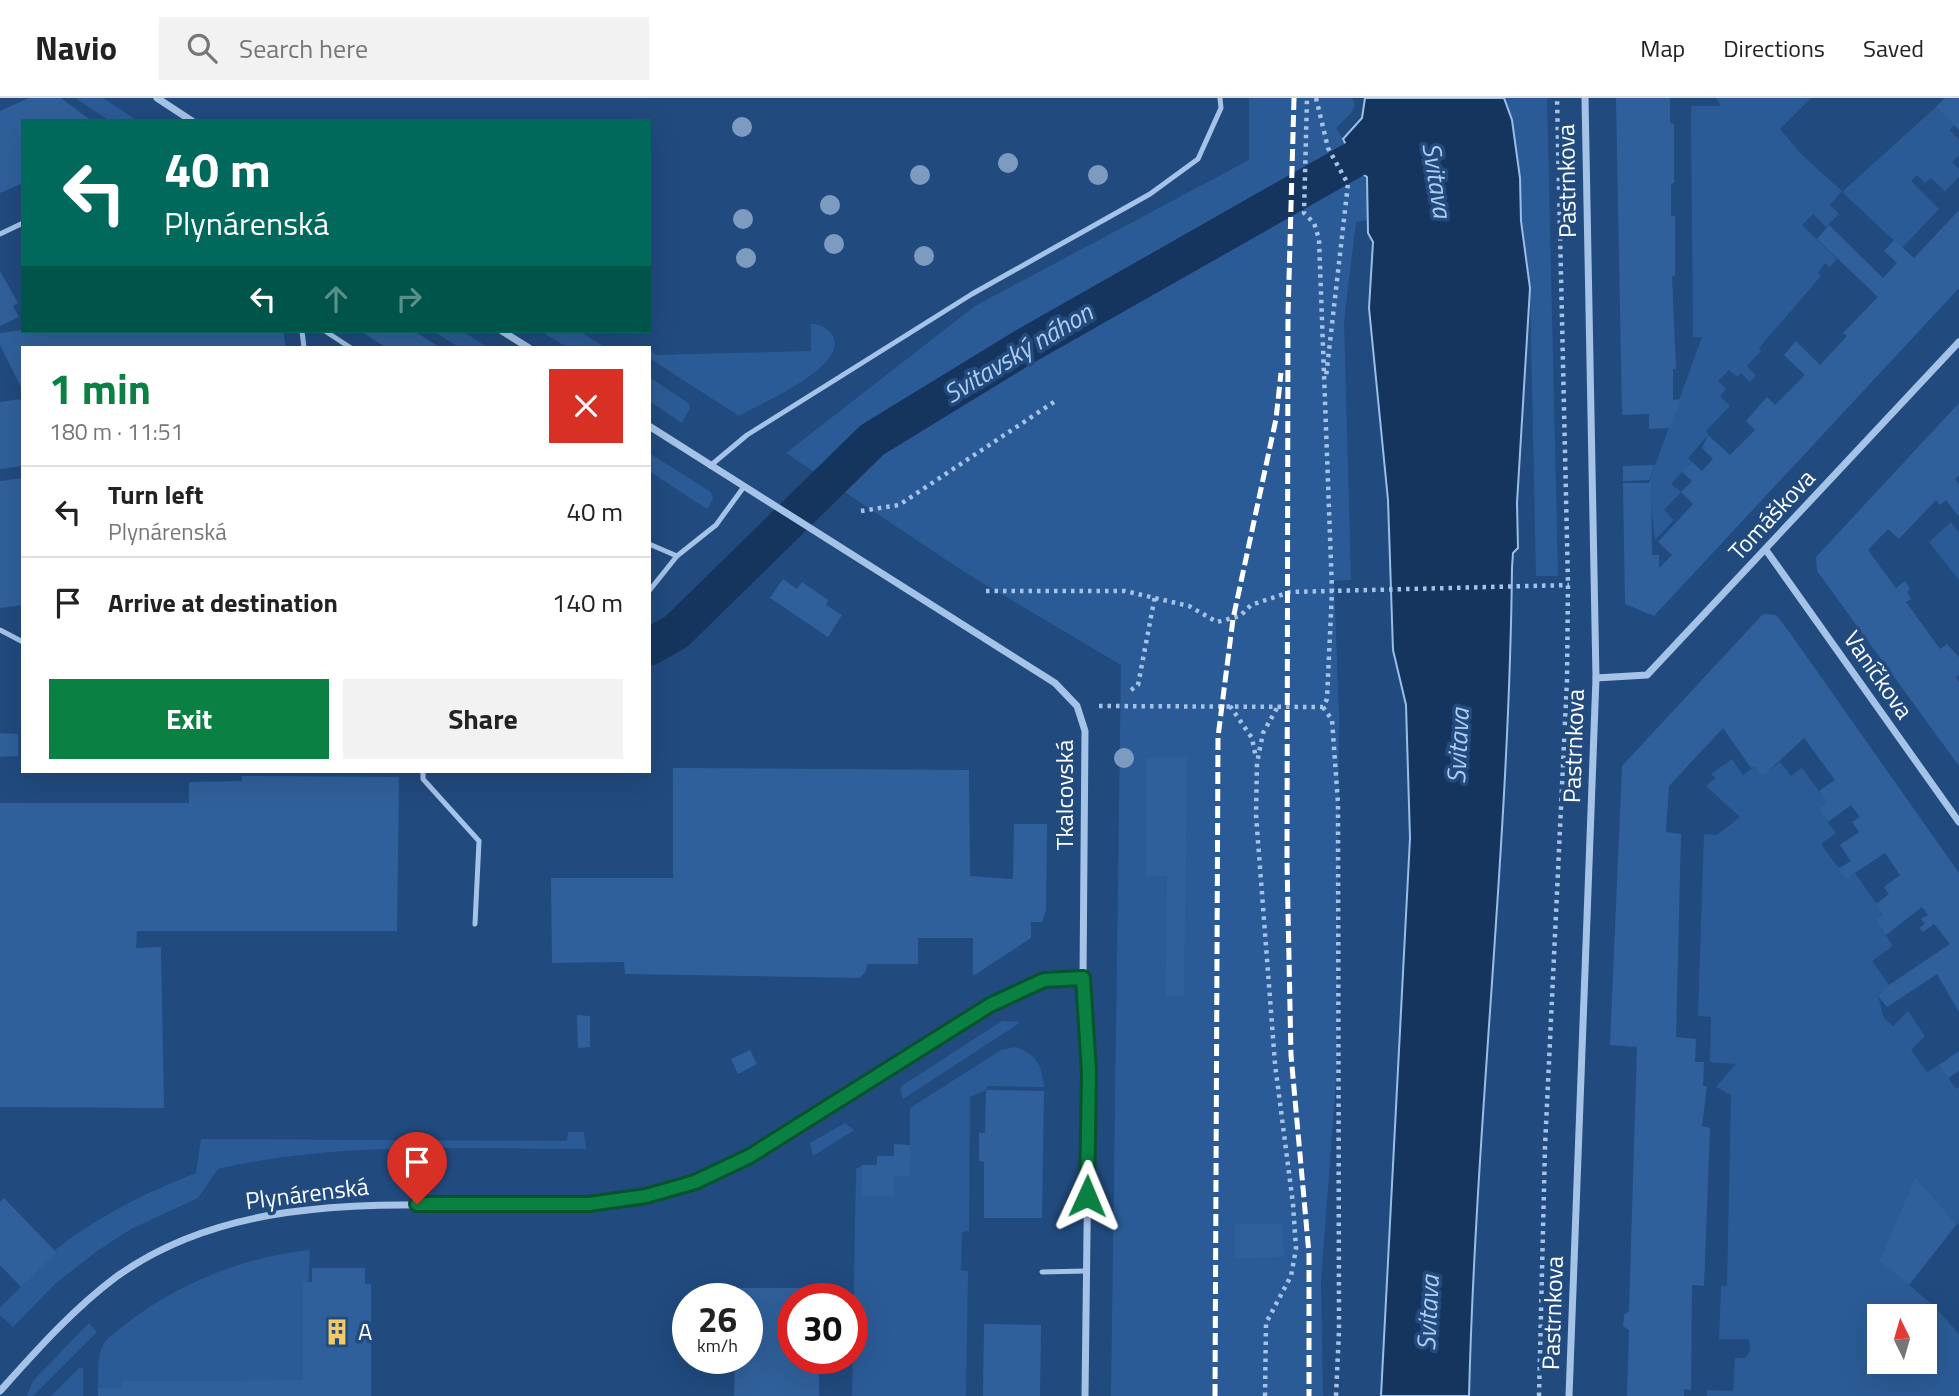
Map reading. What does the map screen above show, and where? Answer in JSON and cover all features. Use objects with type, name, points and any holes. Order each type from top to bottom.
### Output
[{"type":"street","points":[[157,98],[189,119]]},
{"type":"street","name":"Pastrnkova","points":[[1569,1396],[1596,678],[1585,98]]},
{"type":"street","points":[[505,333],[526,346]]},
{"type":"street","name":"Tomáškova","points":[[1596,678],[1647,675],[1959,342]]},
{"type":"street","name":"Tkalcovská","points":[[651,427],[1055,683],[1077,706],[1085,732],[1083,978],[1089,1072],[1085,1396]]},
{"type":"street","name":"Vaníčkova","points":[[1766,550],[1959,822]]},
{"type":"street","name":"Plynárenská","points":[[0,1391],[55,1332],[116,1278],[149,1256],[228,1224],[306,1208],[363,1204],[589,1204],[646,1196],[695,1182],[750,1156],[990,1005],[1044,980],[1083,978]]},
{"type":"lane","points":[[710,466],[747,435],[972,294],[1150,194],[1198,159],[1221,108],[1220,98]]},
{"type":"lane","points":[[0,234],[21,224]]},
{"type":"lane","points":[[328,333],[348,346]]},
{"type":"lane","points":[[651,588],[677,556],[716,525],[743,488]]},
{"type":"lane","points":[[651,545],[677,556]]},
{"type":"lane","points":[[0,630],[21,641]]},
{"type":"lane","points":[[423,773],[423,779],[479,841],[475,925]]},
{"type":"lane","points":[[1042,1272],[1085,1271]]},
{"type":"path","points":[[1307,98],[1304,213],[1314,223],[1319,239],[1334,590],[1330,687],[1324,707],[1332,720],[1338,803],[1339,1331],[1336,1396]]},
{"type":"path","points":[[1316,98],[1328,148],[1348,184],[1325,392]]},
{"type":"path","points":[[1539,1396],[1545,1147],[1567,680],[1568,585],[1557,98]]},
{"type":"path","points":[[862,512],[899,505],[1054,402]]},
{"type":"path","points":[[986,590],[1125,591],[1189,606],[1217,622],[1240,616],[1251,605],[1290,592],[1568,585]]},
{"type":"path","points":[[1131,690],[1138,685],[1155,596]]},
{"type":"path","points":[[1077,706],[1324,707]]},
{"type":"path","points":[[1230,706],[1252,738],[1257,762]]},
{"type":"path","points":[[1265,1396],[1266,1323],[1290,1276],[1296,1249],[1262,926],[1256,815],[1257,762],[1263,733],[1277,708]]},
{"type":"shaded area","points":[[75,98],[103,98],[135,119],[107,119]]},
{"type":"shaded area","points":[[1249,98],[1352,98],[1355,105],[1352,112],[1336,128],[1367,177],[1368,220],[1356,222],[1344,321],[1351,580],[1334,581],[1339,718],[1337,1067],[1321,1281],[1323,1396],[1111,1396],[1121,665],[966,573],[786,453],[975,306],[1249,160]]},
{"type":"shaded area","points":[[1504,98],[1547,98],[1558,576],[1536,576],[1530,288],[1521,221],[1520,178],[1512,120]]},
{"type":"shaded area","points":[[1716,98],[1811,98],[1780,129],[1802,155],[1842,191],[1830,205],[1839,214],[1826,227],[1813,214],[1802,225],[1837,259],[1830,267],[1825,263],[1818,273],[1821,276],[1759,348],[1761,351],[1747,366],[1756,375],[1750,382],[1741,373],[1737,377],[1729,370],[1718,381],[1726,389],[1720,396],[1730,406],[1706,431],[1708,435],[1688,458],[1692,462],[1671,484],[1681,492],[1664,510],[1674,520],[1655,540],[1649,482],[1702,337],[1693,337],[1691,106],[1721,106]]},
{"type":"shaded area","points":[[1936,107],[1954,125],[1950,130],[1959,140],[1959,155],[1952,162],[1959,169],[1959,177],[1945,191],[1931,178],[1925,183],[1917,175],[1911,181],[1939,209],[1902,248],[1842,192]]},
{"type":"shaded area","points":[[811,324],[826,328],[835,344],[831,356],[819,369],[803,381],[739,416],[651,359],[651,352],[656,355],[811,351]]},
{"type":"shaded area","points":[[436,333],[465,333],[486,346],[457,346]]},
{"type":"shaded area","points":[[544,333],[582,333],[603,346],[565,346]]},
{"type":"shaded area","points":[[651,378],[688,403],[690,408],[682,423],[651,402]]},
{"type":"shaded area","points":[[651,454],[711,492],[713,499],[707,509],[651,472]]},
{"type":"shaded area","points":[[1951,522],[1959,533],[1959,580],[1929,542]]},
{"type":"shaded area","points":[[1732,759],[1743,775],[1755,766],[1763,775],[1780,762],[1791,776],[1802,768],[1827,802],[1818,809],[1836,833],[1821,844],[1846,878],[1855,873],[1883,913],[1875,919],[1893,946],[1872,961],[1889,985],[1878,996],[1884,1018],[1893,1026],[1908,1011],[1925,1036],[1911,1050],[1927,1072],[1939,1065],[1956,1089],[1959,1087],[1959,1226],[1915,1177],[1881,1261],[1931,1304],[1867,1304],[1867,1374],[1937,1374],[1937,1309],[1959,1334],[1959,1396],[1707,1396],[1707,1390],[1733,1391],[1735,1358],[1745,1358],[1750,1351],[1749,1339],[1719,1339],[1721,1286],[1727,1286],[1731,1095],[1716,1087],[1736,1064],[1710,1062],[1711,1017],[1698,1016],[1704,834],[1717,835],[1740,817],[1706,786],[1716,778],[1711,774]]},
{"type":"shaded area","points":[[1002,1021],[1021,1022],[903,1099],[900,1089],[903,1085]]},
{"type":"shaded area","points":[[1016,1047],[1034,1057],[1042,1073],[1044,1087],[987,1086],[986,1090],[970,1097],[969,1231],[962,1232],[961,1270],[968,1271],[966,1396],[852,1396],[852,1374],[868,1374],[868,1283],[854,1283],[856,1169],[862,1165],[861,1196],[894,1197],[894,1176],[910,1176],[910,1108],[1001,1050]]},
{"type":"shaded area","points":[[845,1123],[854,1130],[813,1156],[810,1143]]},
{"type":"shaded area","points":[[568,1132],[584,1132],[586,1149],[355,1150],[263,1160],[218,1169],[198,1198],[131,1229],[97,1251],[55,1284],[13,1327],[0,1315],[0,1307],[57,1253],[55,1250],[88,1226],[123,1206],[196,1173],[201,1139],[567,1141]]},
{"type":"shaded area","points":[[310,1250],[303,1380],[122,1381],[122,1388],[98,1388],[99,1360],[103,1345],[114,1333],[147,1309],[190,1284],[237,1265]]},
{"type":"shaded area","points":[[89,1323],[97,1332],[33,1396],[27,1396],[33,1381]]},
{"type":"shaded area","points":[[80,1367],[83,1369],[83,1396],[51,1396]]},
{"type":"water","name":"Svitava","points":[[1365,98],[1504,98],[1512,120],[1520,178],[1521,221],[1530,288],[1517,503],[1518,548],[1513,553],[1512,568],[1505,775],[1478,1189],[1469,1396],[1381,1396],[1410,838],[1406,705],[1393,650],[1388,500],[1369,308],[1373,242],[1368,233],[1367,177],[1361,173],[1343,139],[1362,118]]},
{"type":"building","points":[[29,98],[61,98],[89,119],[21,119],[21,184],[0,193],[0,111]]},
{"type":"building","points":[[1616,98],[1670,98],[1670,123],[1674,124],[1671,216],[1675,216],[1675,276],[1672,276],[1676,369],[1673,369],[1673,400],[1682,399],[1669,428],[1649,429],[1649,414],[1622,415]]},
{"type":"building","points":[[1945,98],[1959,98],[1959,130],[1936,107]]},
{"type":"building","points":[[1959,210],[1959,288],[1654,616],[1625,604],[1623,483],[1651,483],[1652,555],[1659,555],[1659,568],[1672,555],[1658,542],[1693,504],[1681,492],[1692,481],[1682,472],[1692,462],[1702,471],[1713,459],[1702,448],[1708,435],[1730,455],[1755,430],[1746,421],[1767,397],[1775,405],[1805,375],[1784,355],[1796,341],[1820,365],[1847,336],[1843,333],[1878,297],[1817,239],[1829,225],[1883,278],[1897,263],[1884,251],[1894,240],[1914,258]]},
{"type":"building","points":[[0,271],[18,303],[13,306],[19,317],[0,326]]},
{"type":"building","points":[[21,330],[21,333],[283,333],[286,346],[21,346],[21,387],[0,345],[0,333]]},
{"type":"building","points":[[363,333],[417,333],[438,346],[384,346]]},
{"type":"building","points":[[20,399],[21,401],[21,466],[0,469],[0,402]]},
{"type":"building","points":[[1959,403],[1959,475],[1955,479],[1959,484],[1959,517],[1946,500],[1940,505],[1936,500],[1899,539],[1888,529],[1868,550],[1896,588],[1905,581],[1910,589],[1907,592],[1911,599],[1906,602],[1940,649],[1947,644],[1959,657],[1959,675],[1956,677],[1959,682],[1959,766],[1817,571],[1816,557]]},
{"type":"building","points":[[1655,465],[1649,480],[1623,481],[1623,466]]},
{"type":"building","points":[[21,478],[21,605],[0,608],[0,481]]},
{"type":"building","points":[[783,579],[797,589],[802,582],[828,600],[826,605],[842,615],[828,637],[770,598]]},
{"type":"building","points":[[1763,614],[1776,615],[1790,633],[1959,873],[1959,1012],[1937,974],[1887,1007],[1878,996],[1889,985],[1950,944],[1934,924],[1923,932],[1919,928],[1925,924],[1921,919],[1928,915],[1922,907],[1886,935],[1875,919],[1883,914],[1876,904],[1889,894],[1884,887],[1900,875],[1885,853],[1846,879],[1838,869],[1851,861],[1840,845],[1859,832],[1852,822],[1860,817],[1851,805],[1828,822],[1818,809],[1827,802],[1819,791],[1835,780],[1804,738],[1763,776],[1755,766],[1751,768],[1723,728],[1669,786],[1666,832],[1681,834],[1676,1037],[1696,1039],[1695,1062],[1704,1062],[1703,1086],[1707,1086],[1702,1126],[1710,1128],[1704,1286],[1692,1285],[1691,1390],[1684,1389],[1684,1396],[1627,1396],[1629,1330],[1623,1326],[1624,1315],[1629,1311],[1637,1047],[1610,1045],[1622,766]]},
{"type":"building","points":[[0,733],[18,734],[18,756],[0,757]]},
{"type":"building","points":[[1187,757],[1184,996],[1166,996],[1167,876],[1146,877],[1146,758]]},
{"type":"building","points":[[673,768],[969,770],[970,876],[1013,879],[1014,824],[1047,824],[1046,910],[1042,922],[1031,922],[1031,938],[973,976],[973,938],[918,938],[918,964],[867,964],[866,971],[860,978],[625,974],[624,962],[552,963],[551,878],[673,878]]},
{"type":"building","points":[[242,776],[399,777],[397,931],[137,931],[136,948],[161,947],[164,1108],[0,1107],[0,803],[189,803],[189,782],[242,781]]},
{"type":"building","points":[[577,1015],[590,1016],[590,1047],[578,1048]]},
{"type":"building","points":[[750,1050],[757,1064],[738,1074],[731,1059]]},
{"type":"building","points":[[1959,1051],[1959,1071],[1948,1078],[1939,1065]]},
{"type":"building","points":[[986,1090],[1044,1091],[1042,1218],[984,1218],[984,1162],[979,1161],[979,1133],[985,1133]]},
{"type":"building","points":[[894,1144],[911,1145],[910,1176],[894,1176],[894,1197],[861,1196],[862,1165],[877,1165],[877,1156],[894,1156]]},
{"type":"building","points":[[1915,1177],[1957,1224],[1909,1285],[1880,1261]]},
{"type":"building","points":[[4,1198],[57,1253],[21,1287],[0,1265],[0,1202]]},
{"type":"building","points":[[1235,1224],[1283,1224],[1284,1257],[1235,1258]]},
{"type":"building","name":"A","points":[[312,1268],[365,1268],[365,1284],[371,1284],[371,1396],[98,1396],[98,1388],[122,1388],[122,1381],[303,1380],[303,1282],[312,1282]]},
{"type":"building","points":[[763,1288],[777,1288],[777,1374],[819,1374],[819,1396],[734,1396],[735,1374],[763,1374]]},
{"type":"building","points":[[984,1324],[1041,1325],[1040,1396],[983,1396]]},
{"type":"waterway","name":"Svitavský náhon","points":[[651,646],[676,632],[872,440],[1024,347],[1399,134]]},
{"type":"railway","points":[[1294,98],[1288,315],[1287,862],[1291,1055],[1309,1254],[1309,1396]]},
{"type":"railway","points":[[1215,1396],[1218,737],[1233,619],[1276,419],[1281,373]]},
{"type":"place","name":"A","points":[[337,1332]]},
{"type":"route","points":[[417,1204],[589,1204],[646,1196],[695,1182],[750,1156],[866,1086],[990,1005],[1044,980],[1083,978],[1089,1072],[1087,1196]]}]
